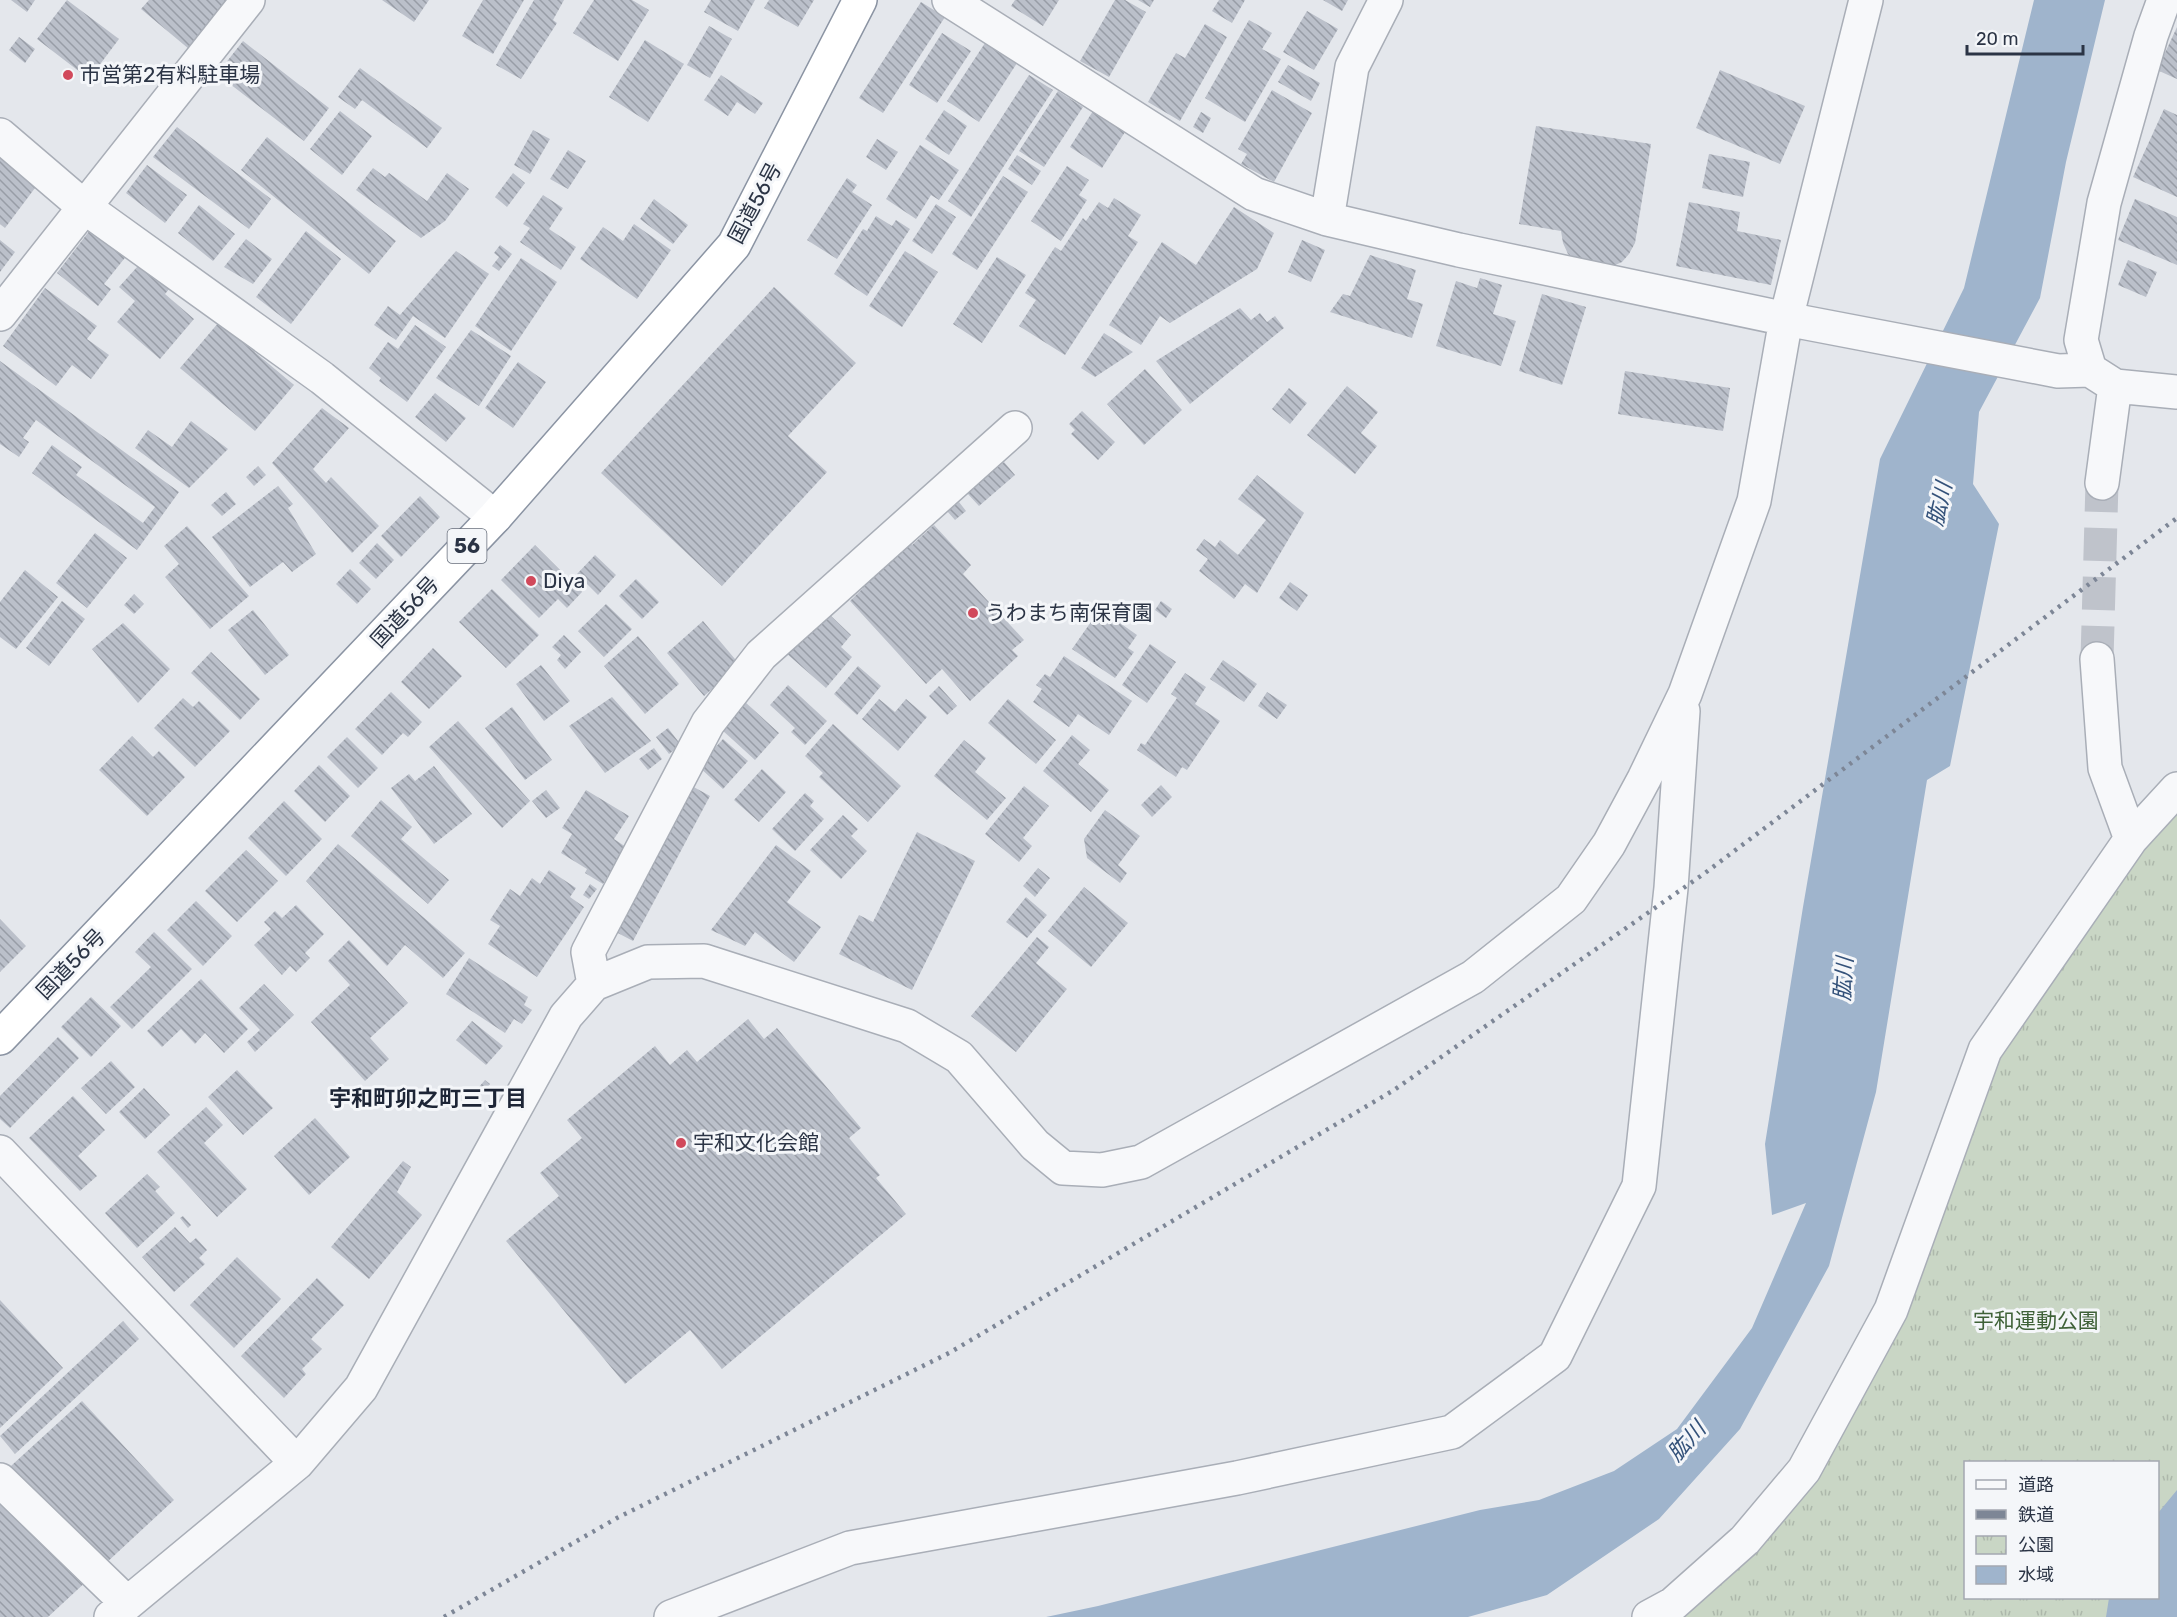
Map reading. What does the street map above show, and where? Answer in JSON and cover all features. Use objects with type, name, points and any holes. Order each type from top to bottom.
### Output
[{"type":"highway","name":"国道56号","points":[[0,1038],[495,518],[734,245],[860,0]]},
{"type":"street","points":[[0,314],[248,0]]},
{"type":"street","points":[[949,0],[1254,194],[1327,219],[1459,250],[1786,319],[2177,392]]},
{"type":"street","points":[[1327,219],[1352,67],[1386,0]]},
{"type":"street","points":[[0,1480],[118,1610],[297,1463],[361,1388],[566,1016],[594,984],[648,962],[704,962],[907,1026],[959,1057],[1035,1145],[1063,1168],[1102,1170],[1141,1162],[1473,977],[1571,899],[1609,844],[1644,779],[1685,694],[1754,501],[1786,319],[1866,0]]},
{"type":"street","points":[[2102,483],[2081,340],[2104,203],[2151,36],[2164,0]]},
{"type":"street","points":[[0,135],[84,206],[322,378],[495,518]]},
{"type":"street","points":[[594,984],[588,952],[708,723],[761,656],[1015,428]]},
{"type":"street","points":[[2097,659],[2105,768],[2131,839]]},
{"type":"street","points":[[670,1617],[850,1548],[1237,1478],[1452,1432],[1555,1356],[1639,1186],[1671,888],[1685,694]]},
{"type":"street","points":[[1648,1617],[1673,1604],[1745,1540],[1804,1470],[1891,1310],[1985,1050],[2131,839],[2177,789]]},
{"type":"street","points":[[0,1152],[297,1463]]},
{"type":"green space","name":"宇和運動公園","points":[[2177,789],[2177,1617],[1647,1617],[1745,1540],[1891,1310],[1985,1050]]},
{"type":"water","name":"肱川","points":[[2034,0],[2105,0],[2066,162],[2040,298],[1979,412],[1973,484],[1999,524],[1950,766],[1927,780],[1876,1092],[1829,1266],[1740,1429],[1659,1519],[1547,1595],[1468,1617],[1046,1617],[1480,1510],[1539,1500],[1614,1471],[1677,1429],[1752,1328],[1806,1203],[1772,1215],[1765,1144],[1880,459],[1964,288]]},
{"type":"water","points":[[2177,1490],[2177,1617],[2106,1617],[2109,1599],[2159,1599],[2159,1512]]},
{"type":"building","points":[[11,0],[35,0],[27,12]]},
{"type":"building","points":[[67,0],[119,39],[89,79],[37,39]]},
{"type":"building","points":[[149,0],[229,0],[189,49],[141,9]]},
{"type":"building","points":[[382,0],[429,0],[414,22]]},
{"type":"building","points":[[483,0],[524,0],[493,54],[462,36]]},
{"type":"building","points":[[534,0],[564,0],[553,20],[557,23],[521,79],[496,65]]},
{"type":"building","points":[[594,0],[632,0],[649,10],[618,61],[573,33]]},
{"type":"building","points":[[711,0],[755,0],[738,31],[704,12]]},
{"type":"building","points":[[769,0],[814,0],[798,27],[764,8]]},
{"type":"building","points":[[1015,0],[1059,0],[1043,26],[1011,6]]},
{"type":"building","points":[[1115,0],[1125,0],[1146,12],[1109,77],[1080,61]]},
{"type":"building","points":[[1138,0],[1154,0],[1150,7]]},
{"type":"building","points":[[1219,0],[1245,0],[1232,23],[1212,11]]},
{"type":"building","points":[[1323,0],[1348,0],[1342,11]]},
{"type":"building","points":[[921,2],[945,17],[883,113],[859,98]]},
{"type":"building","points":[[1307,11],[1338,29],[1314,70],[1283,52]]},
{"type":"building","points":[[1249,20],[1272,33],[1262,49],[1281,59],[1245,122],[1205,98]]},
{"type":"building","points":[[1205,24],[1227,37],[1180,121],[1148,102],[1176,53],[1185,58]]},
{"type":"building","points":[[709,26],[732,39],[710,78],[687,65]]},
{"type":"building","points":[[2177,27],[2177,79],[2157,70]]},
{"type":"building","points":[[942,33],[971,51],[937,103],[909,85]]},
{"type":"building","points":[[19,37],[35,49],[25,63],[9,50]]},
{"type":"building","points":[[645,40],[684,64],[648,122],[609,97]]},
{"type":"building","points":[[243,41],[329,108],[304,141],[217,74]]},
{"type":"building","points":[[985,43],[1017,63],[979,122],[947,101]]},
{"type":"building","points":[[1288,65],[1320,83],[1311,101],[1278,82]]},
{"type":"building","points":[[360,68],[442,128],[427,148],[362,100],[355,109],[338,97]]},
{"type":"building","points":[[1720,70],[1805,106],[1780,164],[1696,128]]},
{"type":"building","points":[[721,75],[763,103],[755,114],[737,102],[728,116],[704,100]]},
{"type":"building","points":[[1029,75],[1053,90],[971,217],[948,201]]},
{"type":"building","points":[[1272,90],[1312,113],[1274,182],[1241,164],[1247,154],[1238,149]]},
{"type":"building","points":[[1058,91],[1083,107],[1044,167],[1019,151]]},
{"type":"building","points":[[2164,109],[2177,115],[2177,197],[2133,177]]},
{"type":"building","points":[[944,110],[967,126],[949,155],[925,139]]},
{"type":"building","points":[[340,111],[372,136],[342,175],[310,149]]},
{"type":"building","points":[[1093,111],[1125,132],[1102,168],[1070,147]]},
{"type":"building","points":[[1201,112],[1211,118],[1203,133],[1193,127]]},
{"type":"building","points":[[1536,126],[1651,144],[1635,243],[1622,262],[1611,267],[1577,262],[1568,254],[1561,231],[1519,224]]},
{"type":"building","points":[[177,127],[271,199],[249,229],[153,157]]},
{"type":"building","points":[[533,130],[550,139],[530,174],[514,165]]},
{"type":"building","points":[[267,137],[396,241],[369,274],[241,170]]},
{"type":"building","points":[[877,139],[898,152],[886,170],[866,157]]},
{"type":"building","points":[[0,145],[41,180],[5,228],[0,224]]},
{"type":"building","points":[[920,145],[959,170],[939,200],[931,195],[916,219],[886,199]]},
{"type":"building","points":[[568,150],[586,161],[568,189],[550,179]]},
{"type":"building","points":[[1709,154],[1750,162],[1743,197],[1702,188]]},
{"type":"building","points":[[1017,155],[1041,171],[1032,185],[1008,169]]},
{"type":"building","points":[[147,165],[187,195],[165,223],[126,193]]},
{"type":"building","points":[[1067,166],[1089,180],[1079,195],[1087,200],[1061,241],[1031,221]]},
{"type":"building","points":[[373,168],[385,177],[389,173],[427,201],[447,173],[469,189],[445,221],[421,238],[356,190]]},
{"type":"building","points":[[513,173],[525,183],[507,207],[495,197]]},
{"type":"building","points":[[1003,176],[1028,192],[977,270],[952,254]]},
{"type":"building","points":[[847,178],[857,185],[852,192],[872,205],[837,259],[807,240]]},
{"type":"building","points":[[543,195],[563,208],[549,229],[576,247],[561,270],[520,242],[530,228],[523,224]]},
{"type":"building","points":[[1114,198],[1141,215],[1128,236],[1138,242],[1065,355],[1019,326],[1036,300],[1025,293],[1055,247],[1061,251],[1083,218],[1086,221],[1099,202],[1108,208]]},
{"type":"building","points":[[654,199],[688,225],[673,244],[640,219]]},
{"type":"building","points":[[2135,199],[2177,217],[2177,265],[2118,240]]},
{"type":"building","points":[[1689,202],[1740,212],[1737,231],[1781,240],[1771,285],[1676,266]]},
{"type":"building","points":[[936,204],[956,217],[932,254],[912,241]]},
{"type":"building","points":[[199,205],[235,234],[213,261],[178,233]]},
{"type":"building","points":[[1234,207],[1274,233],[1257,269],[1170,323],[1160,316],[1141,345],[1109,325],[1162,242],[1196,265]]},
{"type":"building","points":[[876,216],[892,226],[896,220],[910,229],[867,296],[834,274],[863,229],[867,231]]},
{"type":"building","points":[[97,221],[132,249],[104,284],[111,289],[98,306],[57,273]]},
{"type":"building","points":[[634,224],[671,250],[637,299],[580,259],[603,227],[623,241]]},
{"type":"building","points":[[306,231],[341,259],[291,324],[256,297]]},
{"type":"building","points":[[246,239],[272,259],[253,284],[224,267]]},
{"type":"building","points":[[0,240],[15,252],[0,272]]},
{"type":"building","points":[[1302,240],[1325,250],[1311,282],[1288,272]]},
{"type":"building","points":[[500,245],[512,254],[499,271],[492,266],[499,257],[494,253]]},
{"type":"building","points":[[456,251],[489,274],[445,338],[413,316],[396,340],[374,325],[388,306],[400,315]]},
{"type":"building","points":[[905,251],[938,272],[902,327],[869,306]]},
{"type":"building","points":[[1370,255],[1416,270],[1407,299],[1423,304],[1412,338],[1330,312],[1343,294],[1350,296]]},
{"type":"building","points":[[146,257],[175,282],[165,294],[194,319],[160,359],[117,322],[135,301],[119,287]]},
{"type":"building","points":[[997,257],[1026,275],[982,343],[953,324]]},
{"type":"building","points":[[521,258],[557,282],[511,351],[475,326]]},
{"type":"building","points":[[2128,260],[2157,272],[2146,297],[2118,285]]},
{"type":"building","points":[[1480,278],[1502,285],[1493,314],[1516,321],[1501,366],[1436,346],[1456,281],[1477,288]]},
{"type":"building","points":[[774,287],[856,363],[788,436],[827,472],[722,586],[601,473]]},
{"type":"building","points":[[45,288],[97,326],[87,339],[109,355],[91,379],[72,365],[56,386],[3,346]]},
{"type":"building","points":[[1542,294],[1586,307],[1562,385],[1519,371]]},
{"type":"building","points":[[1240,308],[1251,320],[1260,313],[1267,322],[1275,316],[1284,328],[1190,404],[1156,361]]},
{"type":"building","points":[[219,322],[294,385],[255,431],[180,368]]},
{"type":"building","points":[[415,325],[446,347],[407,402],[379,381],[381,378],[369,368],[388,342],[398,349]]},
{"type":"building","points":[[471,330],[511,356],[479,406],[436,378]]},
{"type":"building","points":[[1104,333],[1133,352],[1095,377],[1081,368]]},
{"type":"building","points":[[0,361],[179,492],[137,550],[32,473],[52,445],[82,467],[76,475],[143,523],[155,507],[36,420],[23,438],[29,442],[19,457],[0,444]]},
{"type":"building","points":[[518,362],[546,382],[513,428],[485,408]]},
{"type":"building","points":[[1145,369],[1182,410],[1144,445],[1107,404]]},
{"type":"building","points":[[1625,371],[1730,388],[1723,431],[1618,414]]},
{"type":"building","points":[[1347,386],[1378,412],[1361,433],[1377,446],[1355,474],[1307,435]]},
{"type":"building","points":[[1289,388],[1307,403],[1290,424],[1272,409]]},
{"type":"building","points":[[435,393],[466,418],[446,442],[415,417]]},
{"type":"building","points":[[322,408],[349,428],[313,469],[326,483],[331,477],[379,526],[352,553],[272,463]]},
{"type":"building","points":[[1082,411],[1115,442],[1098,460],[1071,434],[1075,430],[1069,424]]},
{"type":"building","points":[[191,421],[228,449],[189,488],[135,448],[148,430],[172,447]]},
{"type":"building","points":[[1004,462],[1015,475],[979,506],[967,493]]},
{"type":"building","points":[[258,466],[266,475],[254,486],[246,477]]},
{"type":"building","points":[[1257,475],[1304,513],[1257,593],[1245,584],[1234,599],[1199,571],[1208,559],[1196,550],[1204,539],[1215,547],[1220,540],[1238,555],[1266,520],[1238,499]]},
{"type":"building","points":[[278,486],[293,504],[288,508],[316,554],[292,572],[283,562],[250,587],[212,537]]},
{"type":"building","points":[[226,492],[236,504],[222,516],[211,505]]},
{"type":"building","points":[[420,496],[440,517],[401,557],[381,536]]},
{"type":"building","points":[[959,502],[966,511],[955,520],[947,511]]},
{"type":"building","points":[[934,525],[971,565],[963,574],[1024,640],[1012,650],[1018,656],[970,701],[942,669],[926,684],[850,601],[909,542],[912,545]]},
{"type":"building","points":[[187,526],[249,596],[210,629],[165,577],[179,564],[164,546]]},
{"type":"building","points":[[95,533],[127,558],[87,608],[56,583]]},
{"type":"building","points":[[377,543],[394,560],[376,579],[359,563]]},
{"type":"building","points":[[535,545],[582,592],[567,608],[558,599],[539,618],[501,580]]},
{"type":"building","points":[[595,555],[616,575],[598,595],[577,574]]},
{"type":"building","points":[[350,569],[371,589],[357,604],[336,584]]},
{"type":"building","points":[[25,570],[58,597],[16,649],[0,637],[0,602]]},
{"type":"building","points":[[636,579],[659,602],[642,619],[619,596]]},
{"type":"building","points":[[1290,582],[1308,595],[1297,611],[1279,598]]},
{"type":"building","points":[[492,589],[539,635],[506,668],[459,622]]},
{"type":"building","points":[[134,594],[144,604],[134,614],[124,605]]},
{"type":"building","points":[[62,601],[85,619],[49,666],[26,648]]},
{"type":"building","points":[[1161,601],[1172,609],[1166,618],[1155,610]]},
{"type":"building","points":[[606,604],[632,629],[604,657],[578,631]]},
{"type":"building","points":[[1100,609],[1137,635],[1128,648],[1134,652],[1115,678],[1072,649]]},
{"type":"building","points":[[253,610],[289,655],[265,675],[228,630]]},
{"type":"building","points":[[829,614],[851,635],[841,647],[852,657],[826,688],[786,653]]},
{"type":"building","points":[[703,621],[740,665],[704,696],[667,653]]},
{"type":"building","points":[[123,623],[170,669],[138,703],[92,649]]},
{"type":"building","points":[[564,635],[581,652],[565,669],[557,660],[561,655],[552,647]]},
{"type":"building","points":[[638,636],[679,684],[645,714],[604,666]]},
{"type":"building","points":[[1150,644],[1176,662],[1147,703],[1122,685]]},
{"type":"building","points":[[433,648],[462,676],[429,709],[401,682]]},
{"type":"building","points":[[211,652],[260,699],[240,720],[191,673]]},
{"type":"building","points":[[1064,656],[1132,701],[1109,735],[1078,714],[1069,727],[1033,702],[1042,689],[1036,685],[1045,674],[1050,677]]},
{"type":"building","points":[[1223,660],[1257,684],[1244,702],[1210,679]]},
{"type":"building","points":[[541,665],[570,701],[544,721],[516,684]]},
{"type":"building","points":[[858,666],[881,686],[857,715],[834,694]]},
{"type":"building","points":[[1185,673],[1206,687],[1195,704],[1220,721],[1187,770],[1182,767],[1176,777],[1137,750],[1141,743],[1145,745],[1177,698],[1171,694]]},
{"type":"building","points":[[788,685],[827,721],[805,745],[791,732],[795,728],[770,705]]},
{"type":"building","points":[[939,686],[957,706],[947,715],[929,696]]},
{"type":"building","points":[[391,692],[422,722],[408,737],[403,733],[382,755],[355,729]]},
{"type":"building","points":[[1267,692],[1287,705],[1277,719],[1258,706]]},
{"type":"building","points":[[612,697],[651,741],[605,773],[569,726]]},
{"type":"building","points":[[183,698],[193,707],[199,701],[230,731],[195,767],[154,728]]},
{"type":"building","points":[[879,699],[895,712],[906,699],[927,717],[898,751],[862,719]]},
{"type":"building","points":[[1008,699],[1056,740],[1036,764],[988,723]]},
{"type":"building","points":[[745,702],[779,733],[755,760],[721,729]]},
{"type":"building","points":[[512,707],[552,760],[525,780],[485,728]]},
{"type":"building","points":[[458,721],[530,801],[502,828],[429,747]]},
{"type":"building","points":[[833,724],[901,786],[868,822],[819,777],[823,773],[805,756]]},
{"type":"building","points":[[668,728],[681,745],[669,754],[656,737]]},
{"type":"building","points":[[1072,735],[1090,750],[1078,764],[1109,790],[1091,812],[1043,771]]},
{"type":"building","points":[[132,736],[153,757],[159,751],[185,777],[147,816],[99,770]]},
{"type":"building","points":[[347,737],[378,768],[358,788],[327,757]]},
{"type":"building","points":[[723,739],[748,761],[723,789],[698,766]]},
{"type":"building","points":[[964,740],[986,758],[975,772],[1006,798],[987,820],[934,776]]},
{"type":"building","points":[[654,748],[662,759],[648,770],[639,759]]},
{"type":"building","points":[[319,765],[350,796],[325,822],[294,791]]},
{"type":"building","points":[[434,766],[472,814],[434,844],[391,788],[409,774],[415,781]]},
{"type":"building","points":[[762,769],[786,792],[759,822],[734,800]]},
{"type":"building","points":[[690,785],[710,796],[633,941],[614,931]]},
{"type":"building","points":[[1161,785],[1172,797],[1152,817],[1141,805]]},
{"type":"building","points":[[1024,786],[1049,806],[1023,838],[1032,846],[1019,862],[985,834]]},
{"type":"building","points":[[546,790],[560,808],[546,818],[532,801]]},
{"type":"building","points":[[586,790],[629,816],[614,839],[626,847],[603,884],[585,873],[587,869],[561,853],[572,834],[562,828]]},
{"type":"building","points":[[805,793],[814,801],[810,806],[824,819],[795,851],[772,829]]},
{"type":"building","points":[[381,800],[412,827],[401,839],[449,880],[428,904],[351,836]]},
{"type":"building","points":[[284,801],[322,839],[286,876],[248,838]]},
{"type":"building","points":[[1105,810],[1140,836],[1118,865],[1127,873],[1120,883],[1087,858],[1084,839]]},
{"type":"building","points":[[843,815],[858,829],[851,836],[867,851],[841,879],[810,850]]},
{"type":"building","points":[[917,832],[975,861],[912,990],[839,954],[859,915],[873,922]]},
{"type":"building","points":[[338,844],[465,953],[443,978],[405,945],[387,966],[306,881]]},
{"type":"building","points":[[776,845],[811,871],[787,902],[821,927],[794,962],[755,932],[745,946],[711,930]]},
{"type":"building","points":[[246,850],[278,881],[237,922],[205,891]]},
{"type":"building","points":[[1038,868],[1050,878],[1035,897],[1023,886]]},
{"type":"building","points":[[549,870],[576,888],[570,897],[584,907],[537,977],[488,944],[500,926],[490,920],[510,889],[520,896],[532,878],[540,884]]},
{"type":"building","points":[[590,884],[597,889],[589,899],[583,895]]},
{"type":"building","points":[[1084,887],[1128,923],[1091,967],[1048,931]]},
{"type":"building","points":[[1026,897],[1047,915],[1027,938],[1006,922]]},
{"type":"building","points":[[196,901],[232,936],[203,966],[167,930]]},
{"type":"building","points":[[296,905],[324,934],[305,953],[310,958],[296,972],[290,966],[282,975],[254,945],[271,929],[264,922],[275,911],[282,918]]},
{"type":"building","points":[[0,919],[26,946],[0,972]]},
{"type":"building","points":[[154,932],[192,969],[132,1029],[110,1007],[151,967],[135,952]]},
{"type":"building","points":[[1037,937],[1049,947],[1036,963],[1067,989],[1016,1052],[971,1016]]},
{"type":"building","points":[[349,940],[408,1003],[370,1038],[389,1059],[365,1081],[311,1022],[350,985],[328,961]]},
{"type":"building","points":[[469,958],[528,997],[524,1005],[532,1010],[522,1024],[514,1019],[505,1033],[446,994]]},
{"type":"building","points":[[201,979],[248,1029],[224,1053],[205,1033],[195,1044],[181,1029],[162,1047],[147,1031]]},
{"type":"building","points":[[264,984],[294,1015],[255,1052],[247,1042],[260,1030],[239,1008]]},
{"type":"building","points":[[91,997],[121,1026],[91,1057],[61,1027]]},
{"type":"building","points":[[748,1019],[764,1039],[777,1028],[861,1128],[849,1138],[880,1175],[876,1178],[906,1214],[722,1369],[690,1330],[625,1384],[506,1241],[559,1196],[540,1173],[582,1138],[567,1120],[655,1046],[670,1065],[687,1050],[697,1062]]},
{"type":"building","points":[[472,1021],[503,1046],[486,1065],[456,1040]]},
{"type":"building","points":[[58,1037],[79,1058],[10,1128],[0,1119],[0,1096]]},
{"type":"building","points":[[111,1061],[135,1087],[106,1114],[81,1088]]},
{"type":"building","points":[[237,1070],[273,1108],[243,1135],[208,1097]]},
{"type":"building","points":[[485,1080],[490,1084],[478,1099],[472,1095]]},
{"type":"building","points":[[144,1088],[170,1115],[145,1139],[119,1112]]},
{"type":"building","points":[[73,1096],[105,1130],[78,1156],[97,1176],[80,1191],[29,1138]]},
{"type":"building","points":[[206,1107],[223,1125],[204,1143],[247,1189],[217,1217],[157,1152]]},
{"type":"building","points":[[315,1118],[350,1157],[309,1195],[274,1156]]},
{"type":"building","points":[[403,1161],[411,1167],[397,1192],[422,1215],[369,1279],[331,1247]]},
{"type":"building","points":[[147,1174],[160,1187],[155,1191],[175,1213],[137,1248],[105,1213]]},
{"type":"building","points":[[183,1216],[191,1225],[188,1228],[180,1218]]},
{"type":"building","points":[[175,1227],[190,1243],[196,1238],[207,1250],[199,1258],[205,1264],[174,1292],[142,1257]]},
{"type":"building","points":[[237,1257],[281,1299],[234,1348],[190,1305]]},
{"type":"building","points":[[317,1278],[344,1305],[311,1339],[322,1349],[302,1369],[306,1374],[284,1398],[241,1356]]},
{"type":"building","points":[[0,1300],[63,1368],[0,1428]]},
{"type":"building","points":[[123,1321],[139,1339],[15,1454],[0,1436]]},
{"type":"building","points":[[82,1401],[174,1500],[48,1617],[0,1617],[0,1476]]},
{"type":"tunnel","points":[[2097,659],[2102,483]]},
{"type":"railway","points":[[444,1617],[617,1518],[949,1353],[1394,1090],[1705,873],[2177,518]]},
{"type":"place","name":"市営第2有料駐車場","points":[[68,75]]},
{"type":"place","name":"Diya","points":[[531,581]]},
{"type":"place","name":"うわまち南保育園","points":[[973,613]]},
{"type":"place","name":"宇和文化会館","points":[[681,1143]]},
{"type":"district","name":"宇和町卯之町三丁目","points":[[428,1098]]}]
